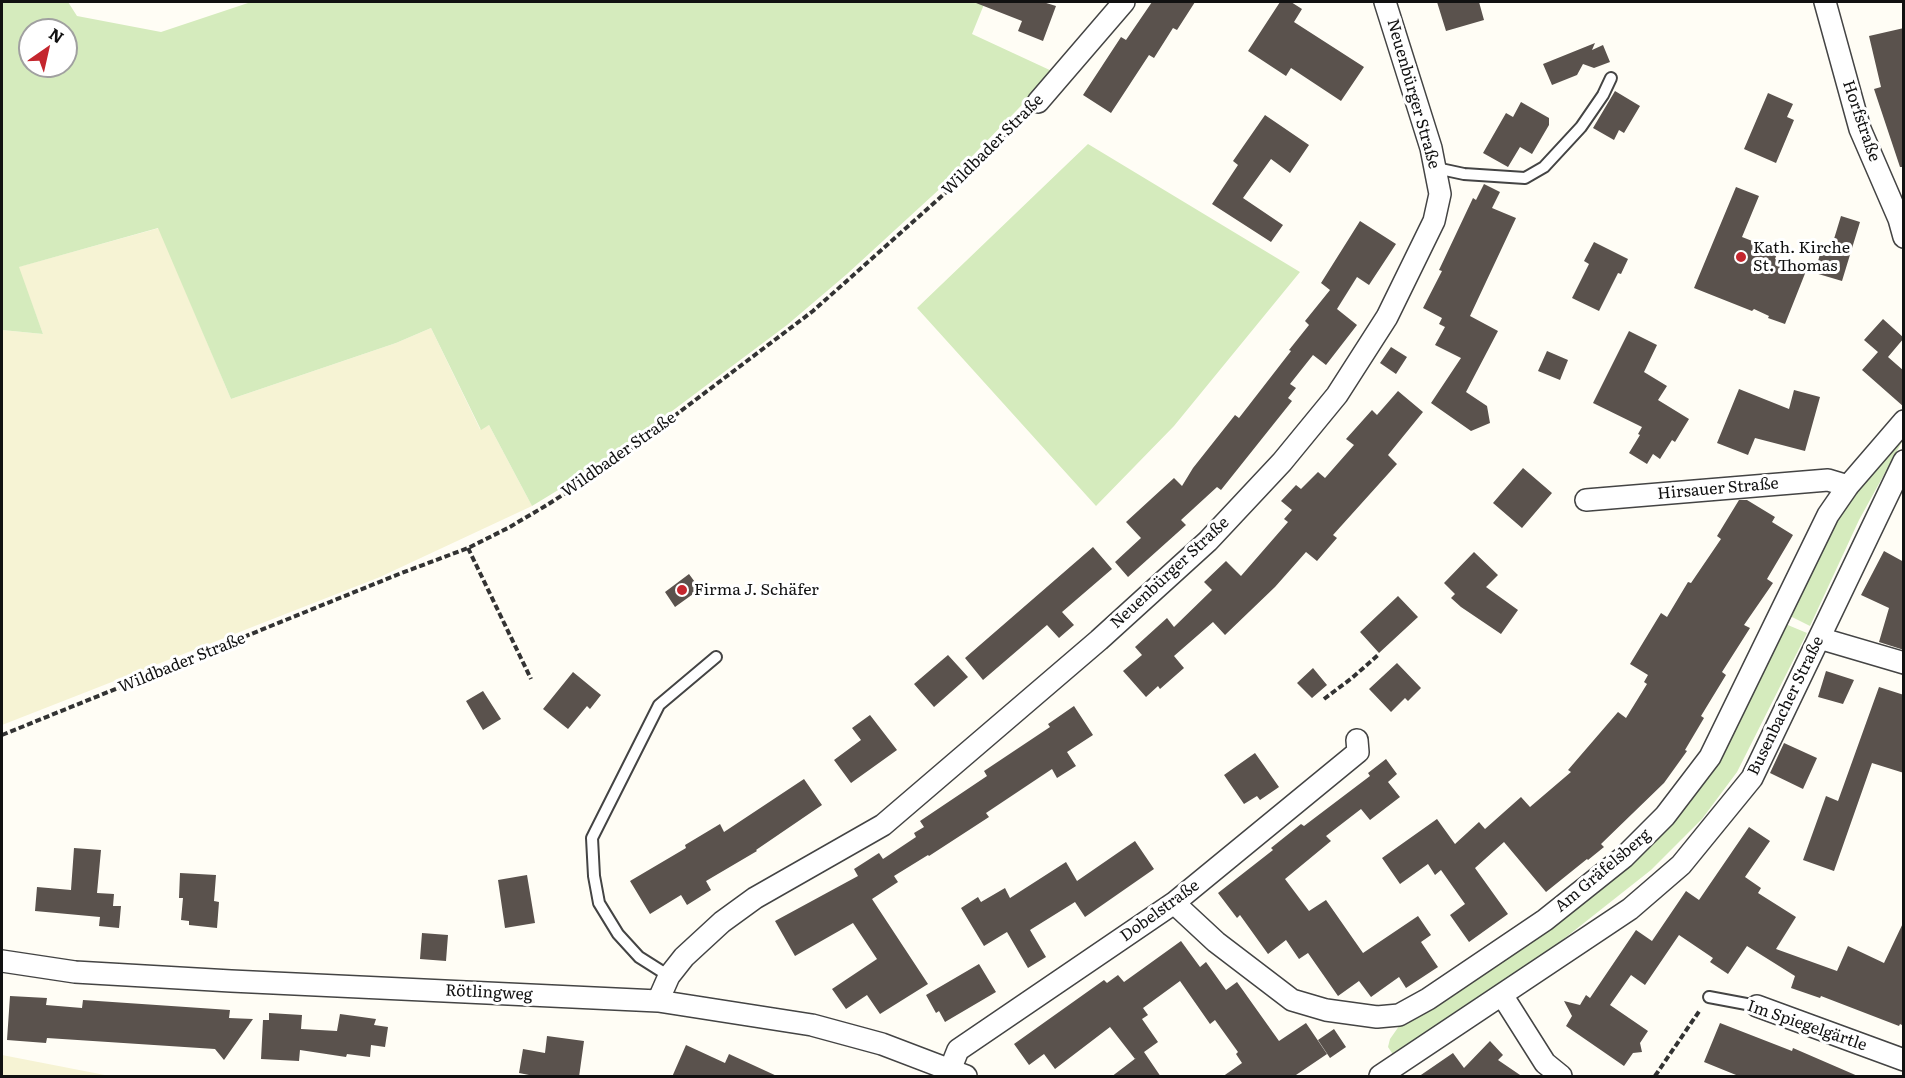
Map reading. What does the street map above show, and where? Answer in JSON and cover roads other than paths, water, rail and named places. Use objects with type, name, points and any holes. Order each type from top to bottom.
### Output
[{"type":"street","name":"Wildbader Straße","points":[[1038,102],[1124,2]]},
{"type":"street","name":"Neuenbürger Straße","points":[[658,1001],[669,976],[684,957],[722,922],[755,898],[883,825],[1099,640],[1208,541],[1282,462],[1337,395],[1387,317],[1434,221],[1440,195],[1436,168],[1422,116],[1385,2]]},
{"type":"street","name":"Horfstraße","points":[[1825,2],[1860,129],[1899,219],[1904,237]]},
{"type":"street","name":"Am Gräfelsberg","points":[[1174,903],[1216,942],[1292,999],[1326,1010],[1377,1017],[1399,1015],[1428,999],[1545,920],[1624,856],[1665,816],[1710,757],[1828,515],[1848,486],[1904,421]]},
{"type":"street","name":"Busenbacher Straße","points":[[1380,1077],[1630,909],[1681,865],[1752,778],[1904,461]]},
{"type":"street","name":"Hirsauer Straße","points":[[1586,500],[1828,480],[1848,486]]},
{"type":"street","points":[[1819,638],[1904,663]]},
{"type":"street","name":"Dobelstraße","points":[[958,1073],[958,1050],[1174,903],[1358,752],[1357,740]]},
{"type":"street","name":"Rötlingweg","points":[[2,961],[75,972],[658,1001],[812,1025],[882,1044],[958,1073]]},
{"type":"street","points":[[1502,995],[1545,1064],[1561,1077]]},
{"type":"street","name":"Im Spiegelgärtle","points":[[1757,1006],[1904,1060]]},
{"type":"lane","points":[[1436,168],[1464,174],[1525,178],[1544,167],[1581,127],[1603,95],[1611,78]]},
{"type":"lane","points":[[669,976],[639,957],[618,934],[599,903],[594,876],[592,838],[658,705],[716,657]]},
{"type":"lane","name":"Im Spiegelgärtle","points":[[1709,997],[1757,1006]]},
{"type":"place","name":"Kath. Kirche St. Thomas","points":[[1741,257]]},
{"type":"place","name":"Firma J. Schäfer","points":[[682,590]]}]
